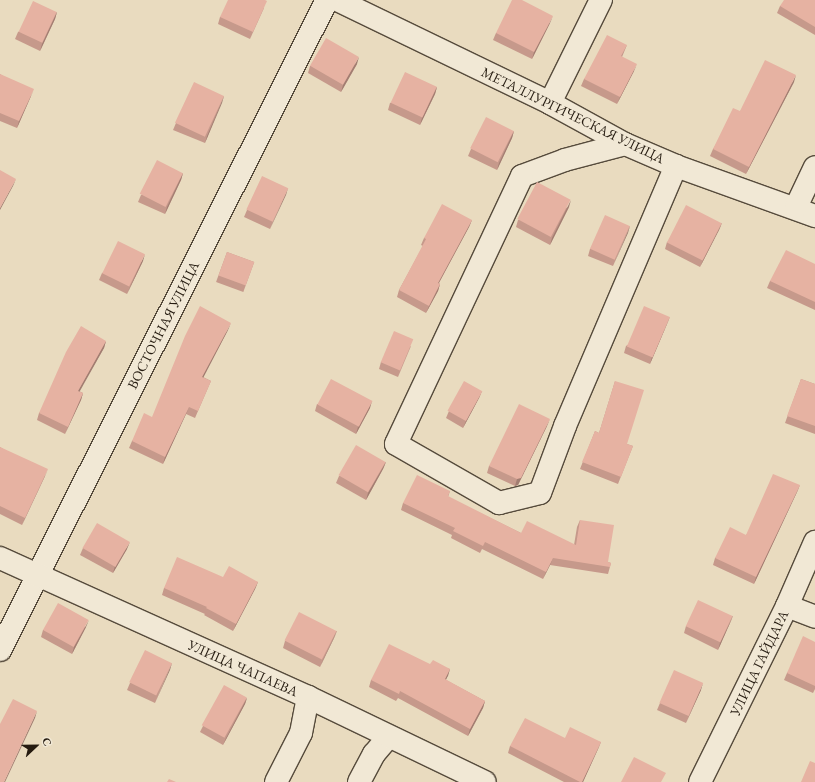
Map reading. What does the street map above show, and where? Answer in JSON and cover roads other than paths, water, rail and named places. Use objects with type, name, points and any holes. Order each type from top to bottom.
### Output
[{"type":"street","name":"ВОСТОЧНАЯ УЛИЦА","points":[[0,650],[327,0]]},
{"type":"street","name":"МЕТАЛЛУРГИЧЕСКАЯ УЛИЦА","points":[[336,0],[550,103],[625,144],[676,166],[805,212]]},
{"type":"street","points":[[550,103],[601,0]]},
{"type":"street","points":[[625,144],[565,160],[522,176],[396,444],[499,503],[540,493],[565,426],[676,166]]},
{"type":"street","points":[[805,212],[815,167]]},
{"type":"street","name":"УЛИЦА ГАЙДАРА","points":[[700,782],[787,606],[815,542]]},
{"type":"street","name":"УЛИЦА ЧАПАЕВА","points":[[0,558],[36,576],[308,697],[485,782]]},
{"type":"street","points":[[787,606],[815,617]]},
{"type":"street","points":[[276,782],[301,733],[308,697]]},
{"type":"street","points":[[359,782],[374,754],[389,736]]}]
